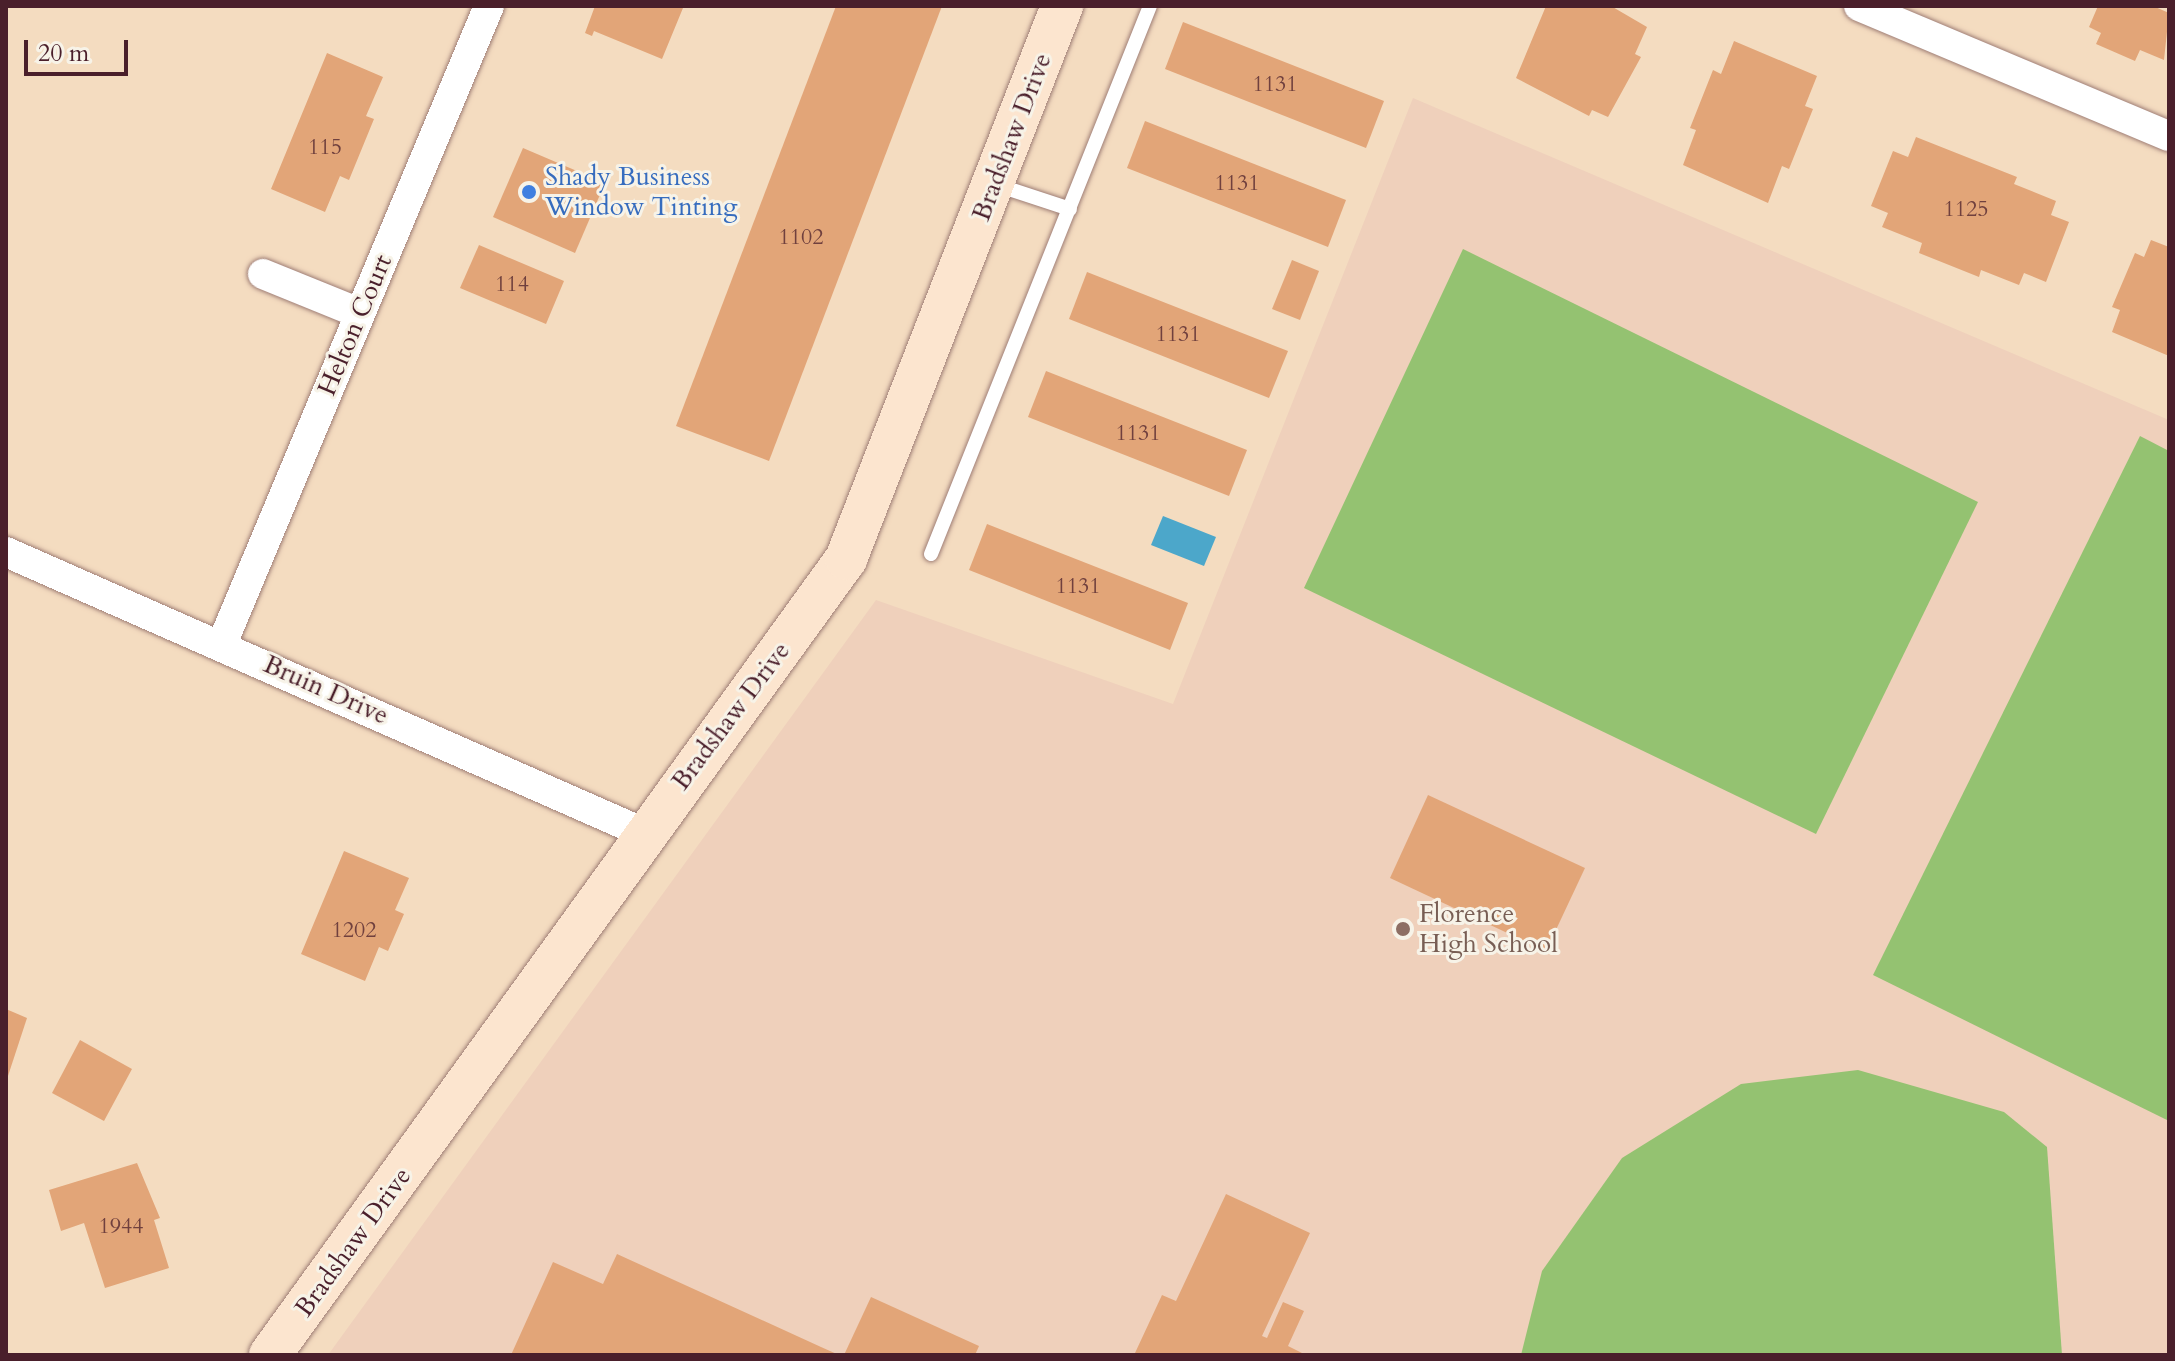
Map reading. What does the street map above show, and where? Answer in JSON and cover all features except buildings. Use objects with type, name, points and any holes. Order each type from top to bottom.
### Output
[{"type":"street","name":"Helton Court","points":[[222,644],[489,6]]},
{"type":"street","name":"Bradshaw Drive","points":[[270,1355],[472,1079],[644,833],[846,559],[1062,6]]},
{"type":"street","points":[[1859,6],[2169,136]]},
{"type":"street","points":[[263,274],[359,313]]},
{"type":"street","name":"Bruin Drive","points":[[6,552],[222,644],[644,833]]},
{"type":"lane","points":[[931,554],[1150,6]]},
{"type":"lane","points":[[994,184],[1070,209]]},
{"type":"shaded area","name":"Florence High School","points":[[1413,98],[2169,420],[2169,1355],[328,1355],[876,600],[1173,704]]},
{"type":"green space","points":[[1463,249],[1978,502],[1816,834],[1304,588]]},
{"type":"green space","points":[[2140,436],[2169,451],[2169,1121],[1873,975]]},
{"type":"green space","points":[[1858,1070],[2004,1112],[2047,1147],[2062,1355],[1521,1355],[1542,1271],[1622,1158],[1741,1084]]},
{"type":"water","points":[[1163,516],[1216,537],[1204,566],[1151,545]]},
{"type":"place","name":"Shady Business Window Tinting","points":[[529,192]]},
{"type":"place","name":"Florence High School","points":[[1403,929]]}]
